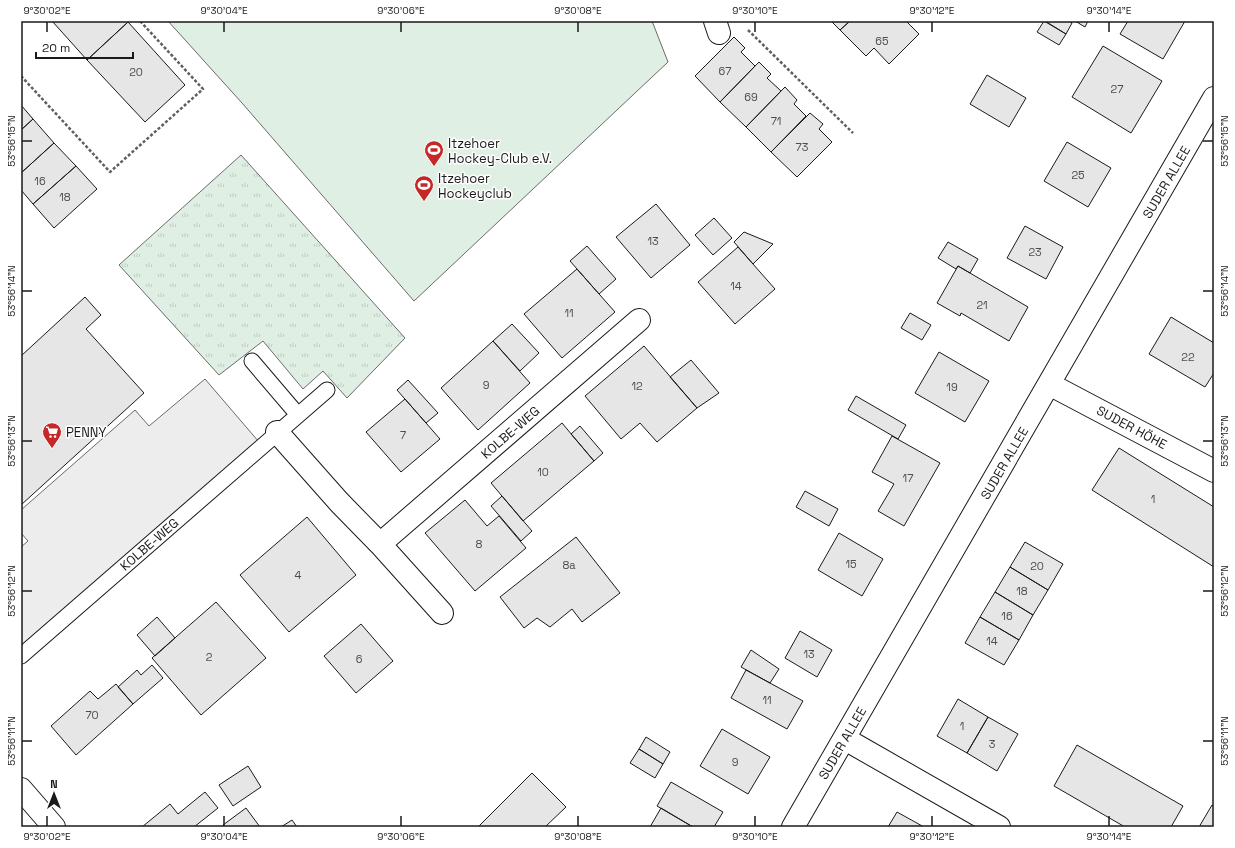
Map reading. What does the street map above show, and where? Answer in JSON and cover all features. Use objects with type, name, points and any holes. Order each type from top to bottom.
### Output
[{"type":"street","name":"SUDER ALLEE","points":[[793,827],[1214,98]]},
{"type":"street","name":"KOLBE-WEG","points":[[380,544],[639,320]]},
{"type":"street","name":"SUDER HÖHE","points":[[1049,384],[1214,471]]},
{"type":"street","points":[[278,432],[339,502],[380,544],[442,613]]},
{"type":"street","points":[[845,739],[999,827]]},
{"type":"street","points":[[21,789],[54,827]]},
{"type":"lane","points":[[252,361],[298,415]]},
{"type":"lane","name":"KOLBE-WEG","points":[[21,656],[327,390]]},
{"type":"path","points":[[21,76],[110,172],[203,89],[140,21]]},
{"type":"path","points":[[717,27],[745,27],[853,132]]},
{"type":"green space","name":"Itzehoer Hockey-Club e.V.","points":[[168,21],[652,21],[668,62],[414,301],[242,103]]},
{"type":"green space","points":[[241,155],[405,338],[347,398],[323,371],[303,389],[263,341],[219,375],[119,265]]},
{"type":"shaded area","points":[[205,379],[259,442],[21,647],[21,547],[28,541],[21,533],[21,510],[135,410],[149,426]]},
{"type":"building","points":[[52,21],[126,21],[128,22],[87,60]]},
{"type":"building","points":[[831,21],[850,21],[840,30]]},
{"type":"building","points":[[850,21],[906,21],[919,34],[889,64],[874,48],[866,56],[840,30]]},
{"type":"building","points":[[1044,21],[1066,34],[1059,45],[1037,32]]},
{"type":"building","points":[[1045,21],[1069,21],[1072,23],[1066,34]]},
{"type":"building","points":[[1075,21],[1088,21],[1085,27]]},
{"type":"building","points":[[1128,21],[1185,21],[1163,59],[1120,34]]},
{"type":"building","points":[[128,22],[185,85],[145,122],[87,60]]},
{"type":"building","points":[[734,37],[745,48],[741,52],[755,66],[720,102],[695,76]]},
{"type":"building","points":[[1103,46],[1162,81],[1131,133],[1072,97]]},
{"type":"building","points":[[759,62],[771,74],[767,78],[781,91],[746,127],[720,102]]},
{"type":"building","points":[[987,75],[1026,98],[1009,127],[970,104]]},
{"type":"building","points":[[785,87],[797,100],[794,104],[806,116],[771,152],[746,127]]},
{"type":"building","points":[[21,105],[33,119],[21,130]]},
{"type":"building","points":[[810,113],[823,124],[819,129],[832,142],[797,177],[771,152]]},
{"type":"building","points":[[33,119],[54,143],[21,173],[21,130]]},
{"type":"building","points":[[1067,142],[1111,168],[1088,207],[1044,181]]},
{"type":"building","points":[[54,143],[76,166],[33,204],[21,190],[21,173]]},
{"type":"building","points":[[76,166],[97,189],[54,228],[33,204]]},
{"type":"building","points":[[656,204],[690,245],[651,278],[616,237]]},
{"type":"building","points":[[714,218],[732,238],[713,255],[695,235]]},
{"type":"building","points":[[1025,226],[1063,247],[1046,279],[1007,258]]},
{"type":"building","points":[[744,232],[773,244],[753,264],[734,242]]},
{"type":"building","points":[[948,242],[978,259],[970,273],[958,266],[956,269],[938,258]]},
{"type":"building","points":[[587,246],[616,279],[599,294],[570,261]]},
{"type":"building","points":[[738,247],[775,289],[735,324],[698,282]]},
{"type":"building","points":[[958,266],[1028,307],[1009,341],[961,313],[960,316],[937,303]]},
{"type":"building","points":[[577,269],[615,312],[562,358],[524,314]]},
{"type":"building","name":"PENNY","points":[[85,297],[101,315],[86,329],[144,393],[21,505],[21,356]]},
{"type":"building","points":[[910,313],[931,325],[922,340],[901,328]]},
{"type":"building","points":[[1171,317],[1214,343],[1214,373],[1205,387],[1149,354]]},
{"type":"building","points":[[512,324],[539,353],[520,371],[493,341]]},
{"type":"building","points":[[493,341],[530,383],[478,430],[441,388]]},
{"type":"building","points":[[644,346],[697,408],[657,442],[640,423],[621,439],[585,396]]},
{"type":"building","points":[[939,352],[989,381],[965,422],[915,393]]},
{"type":"building","points":[[691,360],[719,393],[697,408],[670,377]]},
{"type":"building","points":[[408,380],[438,413],[426,423],[397,390]]},
{"type":"building","points":[[856,396],[906,425],[898,439],[848,410]]},
{"type":"building","points":[[405,399],[440,439],[401,472],[366,432]]},
{"type":"building","points":[[562,423],[594,461],[523,521],[491,483]]},
{"type":"building","points":[[580,426],[603,453],[594,461],[571,434]]},
{"type":"building","points":[[892,436],[940,463],[904,526],[878,511],[894,484],[872,472]]},
{"type":"building","points":[[1119,448],[1214,507],[1214,567],[1092,490]]},
{"type":"building","points":[[805,491],[838,509],[829,526],[796,507]]},
{"type":"building","points":[[502,496],[532,531],[521,541],[491,506]]},
{"type":"building","points":[[465,500],[487,526],[499,516],[526,548],[475,591],[425,533]]},
{"type":"building","points":[[307,517],[356,575],[289,632],[240,575]]},
{"type":"building","points":[[839,533],[883,559],[862,596],[818,570]]},
{"type":"building","points":[[576,537],[620,593],[582,622],[572,609],[550,627],[537,618],[524,628],[500,597]]},
{"type":"building","points":[[1025,542],[1063,564],[1048,590],[1010,567]]},
{"type":"building","points":[[1010,567],[1048,590],[1033,615],[995,592]]},
{"type":"building","points":[[995,592],[1033,615],[1019,640],[980,617]]},
{"type":"building","points":[[216,602],[266,658],[201,715],[152,658]]},
{"type":"building","points":[[157,617],[175,638],[155,656],[137,635]]},
{"type":"building","points":[[980,617],[1019,640],[1004,665],[965,643]]},
{"type":"building","points":[[361,624],[393,661],[356,693],[324,656]]},
{"type":"building","points":[[800,631],[832,650],[817,677],[785,658]]},
{"type":"building","points":[[751,650],[779,669],[770,683],[741,667]]},
{"type":"building","points":[[152,665],[163,678],[133,704],[118,687],[137,670],[141,675]]},
{"type":"building","points":[[746,670],[803,701],[787,729],[731,698]]},
{"type":"building","points":[[116,684],[133,704],[76,755],[51,726],[90,691],[98,699]]},
{"type":"building","points":[[958,699],[988,717],[967,753],[937,736]]},
{"type":"building","points":[[988,717],[1018,734],[997,771],[967,753]]},
{"type":"building","points":[[722,729],[770,757],[748,794],[700,766]]},
{"type":"building","points":[[646,737],[670,752],[663,764],[639,749]]},
{"type":"building","points":[[1077,745],[1183,806],[1171,827],[1125,827],[1054,786]]},
{"type":"building","points":[[639,749],[663,764],[655,778],[630,763]]},
{"type":"building","points":[[248,766],[261,787],[233,806],[219,785]]},
{"type":"building","points":[[532,773],[566,807],[545,827],[478,827]]},
{"type":"building","points":[[671,782],[723,812],[714,827],[693,827],[657,806]]},
{"type":"building","points":[[205,792],[218,808],[194,827],[142,827],[170,804],[178,814]]},
{"type":"building","points":[[1212,805],[1214,806],[1214,827],[1199,827]]},
{"type":"building","points":[[246,808],[260,827],[224,827],[223,825]]},
{"type":"building","points":[[661,808],[693,827],[650,827]]},
{"type":"building","points":[[897,812],[924,827],[888,827]]},
{"type":"building","points":[[292,820],[297,827],[281,827]]},
{"type":"place","name":"Itzehoer Hockey-Club e.V.","points":[[434,167]]},
{"type":"place","name":"Itzehoer Hockeyclub","points":[[424,202]]},
{"type":"place","name":"PENNY","points":[[52,449]]}]
